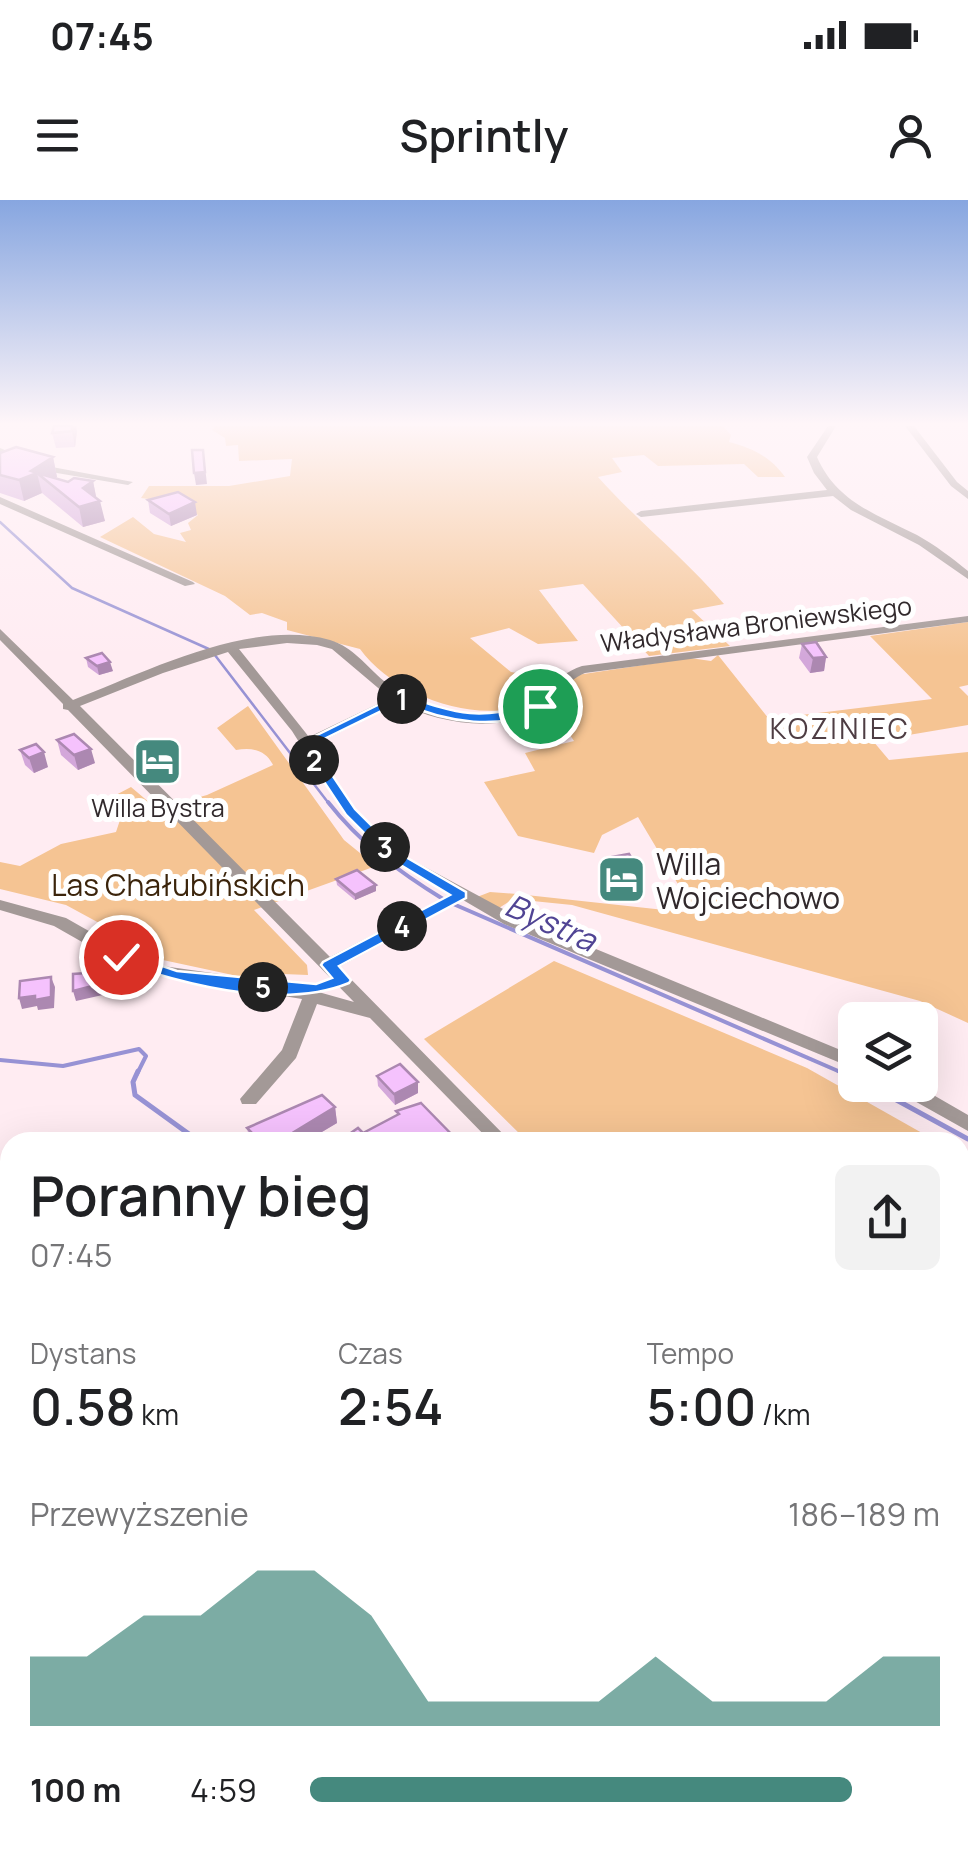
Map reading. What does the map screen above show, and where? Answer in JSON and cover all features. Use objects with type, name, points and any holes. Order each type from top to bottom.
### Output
[{"type":"street","points":[[7,503],[189,584]]},
{"type":"street","points":[[641,514],[740,503]]},
{"type":"street","points":[[849,503],[860,514],[914,538],[968,576]]},
{"type":"street","name":"Władysława Broniewskiego","points":[[68,706],[205,656],[283,638],[327,642],[350,653],[377,683],[400,698],[448,716],[510,716],[536,708],[557,683],[582,670],[968,619]]},
{"type":"street","points":[[0,634],[492,1132]]},
{"type":"street","points":[[228,649],[305,744],[350,812],[394,856],[459,896],[838,1056]]},
{"type":"street","points":[[305,744],[400,698]]},
{"type":"street","points":[[328,965],[459,896]]},
{"type":"street","points":[[0,905],[66,924],[124,959],[160,972],[290,990],[376,1014]]},
{"type":"street","points":[[290,990],[318,990],[343,980]]},
{"type":"street","points":[[250,1099],[290,1053],[312,995]]},
{"type":"street","points":[[930,1102],[968,1124]]},
{"type":"green space","points":[[179,503],[623,503],[724,604],[692,610],[730,646],[649,656],[583,584],[539,590],[578,641],[538,644],[509,628],[470,638],[511,672],[544,678],[530,703],[485,711],[437,702],[393,680],[360,649],[287,630],[287,622],[262,613],[250,615],[225,596],[100,537],[133,517],[154,534],[186,542],[180,533],[191,530],[188,523],[198,515]]},
{"type":"green space","points":[[968,622],[968,685],[959,687],[968,696],[968,725],[873,741],[889,760],[968,752],[968,1023],[938,1009],[938,1002],[922,1002],[572,905],[513,899],[499,908],[477,897],[490,892],[683,912],[691,906],[638,817],[602,835],[594,853],[518,836],[484,782],[535,771],[525,753],[574,741],[554,711],[545,708],[577,675],[690,658],[711,661],[718,655],[769,719],[932,699],[870,636]]},
{"type":"green space","name":"Las Chałubińskich","points":[[248,706],[344,840],[376,866],[254,910],[307,965],[308,975],[258,973],[242,977],[135,954],[101,924],[66,905],[0,889],[0,862],[20,866],[61,844],[116,832],[122,814],[112,797],[131,787],[157,809],[207,795],[273,765],[258,751],[236,750],[217,728]]},
{"type":"green space","points":[[554,961],[807,1068],[838,1086],[838,1102],[867,1102],[920,1132],[518,1132],[424,1039]]},
{"type":"building","points":[[152,503],[193,503],[169,514]]},
{"type":"building","points":[[816,642],[826,657],[813,658],[802,644]]},
{"type":"building","points":[[102,653],[110,662],[97,666],[86,658]]},
{"type":"building","points":[[74,734],[91,749],[74,755],[57,740]]},
{"type":"building","points":[[36,744],[44,752],[29,758],[20,750]]},
{"type":"building","points":[[629,854],[637,867],[631,873],[635,879],[615,883],[604,865],[611,864],[607,858]]},
{"type":"building","points":[[357,870],[376,885],[355,895],[336,879]]},
{"type":"building","points":[[103,972],[104,983],[73,991],[73,974]]},
{"type":"building","points":[[51,977],[51,997],[19,998],[20,981]]},
{"type":"building","points":[[400,1064],[418,1082],[394,1094],[377,1076]]},
{"type":"building","points":[[322,1095],[335,1107],[294,1132],[251,1132],[247,1128]]},
{"type":"building","points":[[421,1103],[449,1132],[365,1132],[399,1114],[396,1111]]},
{"type":"waterway","name":"Bystra","points":[[0,522],[72,588],[211,650],[330,805]]},
{"type":"waterway","name":"Bystra","points":[[328,802],[381,856],[443,899]]},
{"type":"waterway","name":"Bystra","points":[[451,903],[838,1071]]},
{"type":"waterway","points":[[0,1060],[63,1066],[139,1049],[146,1056],[137,1074]]},
{"type":"waterway","points":[[138,1071],[133,1082],[135,1095],[186,1132]]},
{"type":"waterway","name":"Bystra","points":[[900,1102],[955,1132]]},
{"type":"place","name":"Willa Bystra","points":[[158,761]]},
{"type":"place","name":"Willa Wojciechowo","points":[[621,880]]},
{"type":"district","name":"KOZINIEC","points":[[840,728]]},
{"type":"route","points":[[121,957],[176,976],[290,990],[318,990],[343,980],[328,965],[461,895],[394,856],[350,812],[305,744],[400,698],[432,712],[466,718],[510,716],[540,706]]}]
